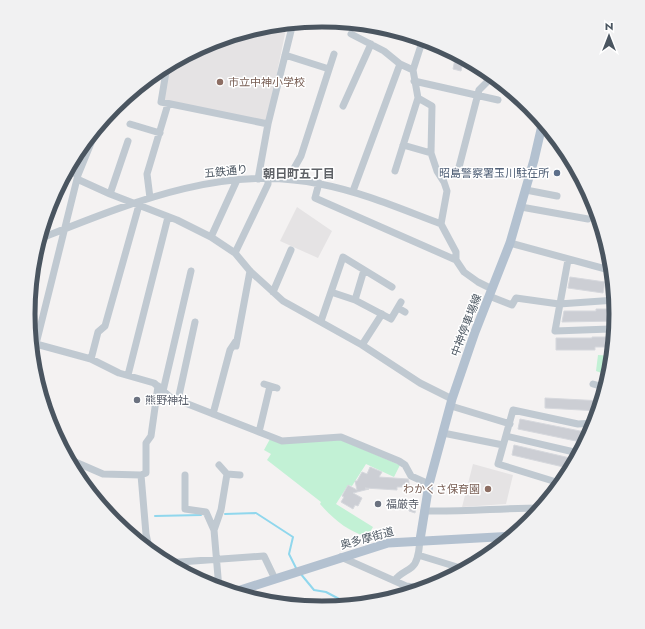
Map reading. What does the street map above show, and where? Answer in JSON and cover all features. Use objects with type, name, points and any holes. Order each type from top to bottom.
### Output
[{"type":"main road","name":"中神停車場線","points":[[420,540],[429,484],[452,403],[472,339],[510,243],[526,190],[541,128]]},
{"type":"main road","name":"奥多摩街道","points":[[240,590],[388,542],[506,536]]},
{"type":"street","points":[[258,179],[268,124],[292,29]]},
{"type":"street","points":[[351,34],[384,51],[400,64],[413,70]]},
{"type":"street","points":[[343,106],[371,44]]},
{"type":"street","points":[[395,171],[418,98],[413,70],[421,44]]},
{"type":"street","points":[[288,179],[301,156],[334,54]]},
{"type":"street","points":[[285,55],[329,69]]},
{"type":"street","points":[[352,191],[400,64]]},
{"type":"street","points":[[165,74],[161,102],[268,124]]},
{"type":"street","points":[[458,171],[479,90],[489,80]]},
{"type":"street","points":[[414,81],[498,100]]},
{"type":"street","points":[[418,98],[432,106],[431,153],[437,171],[447,190],[441,224],[456,252],[456,260]]},
{"type":"street","points":[[150,198],[147,174],[168,104]]},
{"type":"street","points":[[130,124],[160,133]]},
{"type":"street","points":[[110,194],[128,141]]},
{"type":"street","points":[[36,337],[77,177],[90,145]]},
{"type":"street","points":[[403,145],[431,153]]},
{"type":"street","points":[[73,174],[110,194],[168,216],[211,237],[235,252],[250,271],[273,292],[303,312],[362,344],[452,403],[510,424]]},
{"type":"street","name":"五鉄通り","points":[[46,236],[150,198],[202,184],[258,179],[288,179],[319,183],[352,191],[441,224]]},
{"type":"street","points":[[235,252],[268,184],[268,179]]},
{"type":"street","points":[[211,237],[237,180]]},
{"type":"street","points":[[319,183],[314,198],[456,260],[464,272],[512,305],[516,298],[559,304],[609,300]]},
{"type":"street","points":[[526,190],[557,196]]},
{"type":"street","points":[[91,359],[98,332],[105,326],[137,204]]},
{"type":"street","points":[[521,207],[588,219]]},
{"type":"street","points":[[128,375],[168,216]]},
{"type":"street","points":[[510,243],[606,269]]},
{"type":"street","points":[[273,292],[290,250]]},
{"type":"street","points":[[321,321],[343,257],[392,287]]},
{"type":"street","points":[[568,260],[555,330],[609,329]]},
{"type":"street","points":[[355,300],[364,270]]},
{"type":"street","points":[[213,414],[230,350],[236,344],[250,271]]},
{"type":"street","points":[[76,462],[103,474],[141,475],[146,473],[146,443],[150,436],[160,388],[191,272]]},
{"type":"street","points":[[331,292],[355,300],[392,319],[399,305],[405,312]]},
{"type":"street","points":[[362,344],[382,314]]},
{"type":"street","points":[[178,400],[195,322]]},
{"type":"street","points":[[37,347],[91,359],[128,375],[154,383],[178,400],[282,441],[341,437],[399,461],[405,465],[411,476],[429,484]]},
{"type":"street","points":[[593,384],[601,386]]},
{"type":"street","points":[[259,432],[270,386]]},
{"type":"street","points":[[555,484],[553,481],[498,464],[514,410],[578,424],[589,423]]},
{"type":"street","points":[[443,434],[504,446]]},
{"type":"street","points":[[506,436],[574,452]]},
{"type":"street","points":[[219,465],[227,474],[240,475]]},
{"type":"street","points":[[185,474],[185,509],[206,512],[214,530],[218,582]]},
{"type":"street","points":[[214,530],[221,510],[227,474]]},
{"type":"street","points":[[141,475],[148,544]]},
{"type":"street","points":[[424,511],[460,512],[501,508],[535,508]]},
{"type":"street","points":[[395,580],[399,574],[412,567],[418,555],[420,540]]},
{"type":"street","points":[[418,555],[458,567]]},
{"type":"street","points":[[178,562],[264,556],[276,578]]},
{"type":"street","points":[[341,557],[406,586],[415,587]]},
{"type":"shaded area","name":"市立中神小学校","points":[[286,29],[267,121],[163,101],[169,72],[195,57],[230,42]]},
{"type":"shaded area","points":[[297,207],[332,231],[318,258],[280,241]]},
{"type":"shaded area","name":"わかくさ保育園","points":[[473,464],[513,475],[506,504],[462,507]]},
{"type":"green space","points":[[598,355],[607,356],[603,374],[596,371]]},
{"type":"green space","points":[[270,439],[341,440],[400,465],[394,477],[366,464],[352,486],[348,485],[336,504],[373,527],[367,537],[354,532],[336,520],[320,504],[321,502],[267,460],[271,454],[264,450]]},
{"type":"building","points":[[455,60],[463,64],[461,71],[453,69]]},
{"type":"building","points":[[570,277],[605,282],[603,293],[568,288]]},
{"type":"building","points":[[596,309],[610,309],[610,321],[562,322],[564,311],[596,311]]},
{"type":"building","points":[[609,337],[608,347],[595,347],[595,350],[556,350],[556,338]]},
{"type":"building","points":[[545,398],[597,401],[594,411],[545,408]]},
{"type":"building","points":[[520,419],[580,431],[585,431],[581,441],[576,441],[518,429]]},
{"type":"building","points":[[514,445],[571,458],[566,468],[512,455]]},
{"type":"building","points":[[370,467],[382,472],[379,477],[408,479],[409,487],[397,487],[397,490],[365,488],[369,489],[353,493],[362,498],[358,506],[355,505],[353,509],[341,502],[344,497],[342,496],[348,485],[357,490],[355,481],[357,481],[362,472],[367,474]]},
{"type":"building","points":[[392,501],[398,504],[395,510],[388,506]]},
{"type":"building","points":[[410,505],[416,507],[415,513],[409,511]]},
{"type":"waterway","points":[[225,514],[256,513],[293,537],[289,554],[296,568]]},
{"type":"waterway","points":[[155,516],[201,515]]},
{"type":"waterway","points":[[300,573],[314,590],[326,592],[343,601]]},
{"type":"place","name":"市立中神小学校","points":[[220,82]]},
{"type":"place","name":"昭島警察署玉川駐在所","points":[[557,173]]},
{"type":"place","name":"熊野神社","points":[[137,400]]},
{"type":"place","name":"わかくさ保育園","points":[[488,489]]},
{"type":"place","name":"福厳寺","points":[[378,504]]},
{"type":"district","name":"朝日町五丁目","points":[[299,174]]}]
